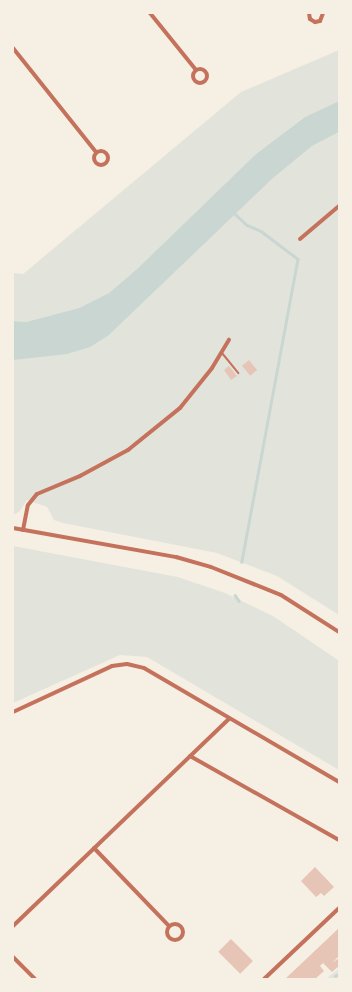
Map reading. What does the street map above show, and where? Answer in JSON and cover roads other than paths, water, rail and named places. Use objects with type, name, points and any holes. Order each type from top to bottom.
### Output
[{"type":"street","points":[[150,13],[196,70]]},
{"type":"street","points":[[308,13],[310,19],[315,22],[320,21],[323,13]]},
{"type":"street","points":[[13,48],[96,152]]},
{"type":"street","points":[[300,239],[339,206]]},
{"type":"street","points":[[22,530],[28,505],[37,494],[106,463],[155,430],[180,408],[200,384],[229,340]]},
{"type":"street","points":[[13,528],[169,556],[211,567],[281,595],[339,632]]},
{"type":"street","points":[[13,712],[112,666],[127,664],[144,668],[339,782]]},
{"type":"street","points":[[13,926],[229,719]]},
{"type":"street","points":[[190,756],[339,840]]},
{"type":"street","points":[[94,848],[170,926]]},
{"type":"street","points":[[264,979],[339,908]]},
{"type":"street","points":[[13,957],[35,979]]},
{"type":"lane","points":[[222,352],[238,372]]},
{"type":"waterway","points":[[233,212],[247,225],[261,231],[298,259],[242,562]]},
{"type":"waterway","points":[[235,595],[239,601]]},
{"type":"waterway","points":[[335,976],[339,974]]}]
